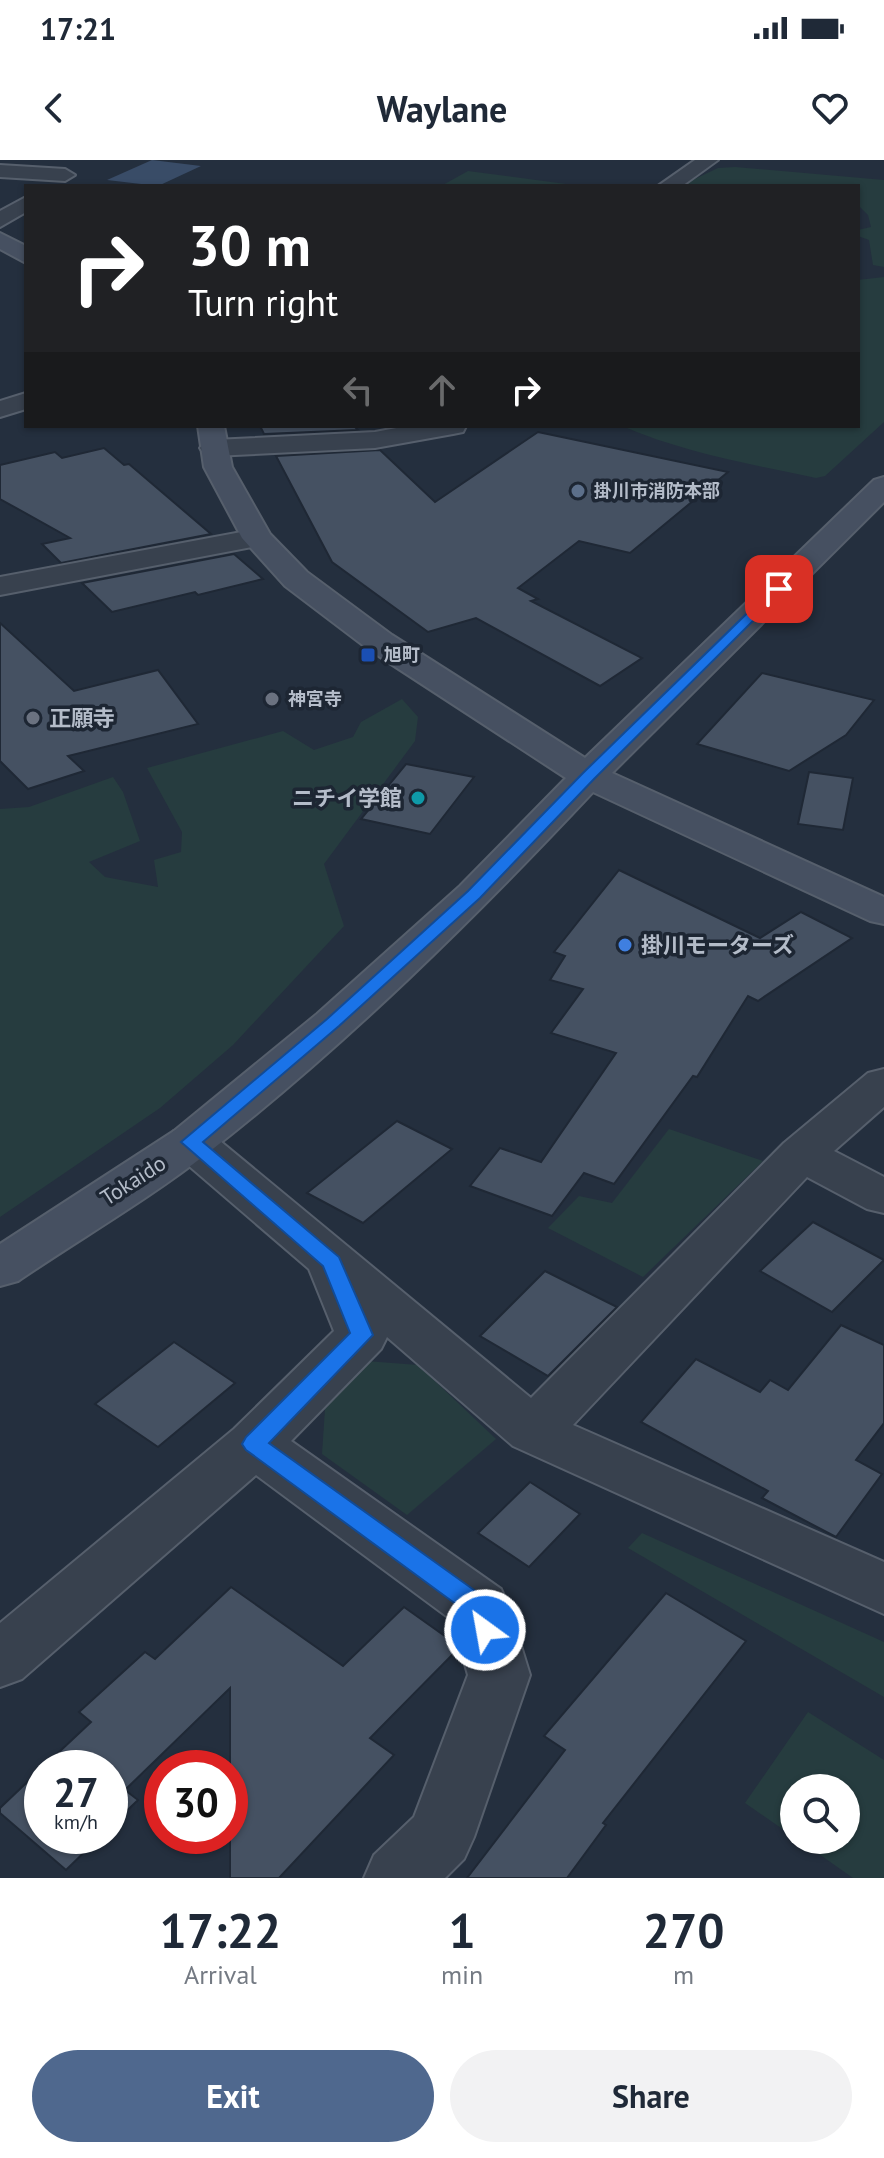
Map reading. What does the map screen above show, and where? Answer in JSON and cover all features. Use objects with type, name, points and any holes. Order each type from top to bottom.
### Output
[{"type":"main road","points":[[0,239],[24,255]]},
{"type":"main road","points":[[212,437],[218,467],[257,538],[296,579],[380,642],[588,776],[884,912]]},
{"type":"main road","name":"Tokaido","points":[[0,1268],[191,1142],[333,1023],[474,895],[588,776],[884,486]]},
{"type":"street","points":[[671,184],[708,160]]},
{"type":"street","points":[[0,171],[57,181],[88,165]]},
{"type":"street","points":[[0,221],[24,204]]},
{"type":"street","points":[[212,437],[375,440],[442,428]]},
{"type":"street","points":[[0,586],[257,538]]},
{"type":"street","points":[[533,1431],[801,1154],[884,1083]]},
{"type":"street","points":[[191,1142],[533,1431],[884,1589]]},
{"type":"street","points":[[801,1154],[884,1197]]},
{"type":"street","points":[[0,1660],[254,1444],[362,1335],[332,1262]]},
{"type":"street","points":[[254,1444],[479,1607],[499,1675],[440,1837],[398,1878]]},
{"type":"green space","points":[[718,168],[884,180],[884,267],[873,265],[869,240],[860,237],[860,230],[871,227],[868,215],[860,207],[860,184],[684,184]]},
{"type":"green space","points":[[468,171],[566,184],[445,184]]},
{"type":"green space","points":[[884,277],[884,422],[825,476],[816,478],[718,457],[627,428],[860,428],[860,280]]},
{"type":"green space","points":[[402,699],[418,717],[415,741],[324,864],[344,926],[233,1045],[160,1108],[0,1217],[0,809],[29,807],[113,777],[123,792],[140,841],[89,862],[105,877],[158,887],[154,860],[181,852],[182,832],[147,768],[283,731],[314,750],[353,737],[361,722]]},
{"type":"green space","points":[[669,1129],[763,1161],[643,1277],[548,1228],[579,1196],[612,1203]]},
{"type":"green space","points":[[366,1361],[418,1365],[496,1439],[407,1515],[322,1454],[325,1409]]},
{"type":"green space","points":[[642,1533],[884,1642],[884,1697],[628,1548]]},
{"type":"green space","points":[[808,1712],[884,1760],[884,1878],[853,1878],[819,1854],[860,1854],[860,1774],[780,1774],[780,1827],[745,1803]]},
{"type":"water","points":[[152,160],[201,166],[162,184],[107,180]]},
{"type":"building","points":[[261,428],[358,430],[264,434]]},
{"type":"building","points":[[538,432],[728,472],[630,553],[579,541],[518,588],[538,599],[531,601],[642,658],[600,686],[476,618],[428,632],[332,562],[276,456],[380,450],[435,502]]},
{"type":"building","points":[[104,448],[124,465],[129,464],[211,534],[61,563],[42,544],[70,538],[0,499],[0,465],[55,452],[62,458]]},
{"type":"building","points":[[234,554],[263,579],[112,612],[82,583]]},
{"type":"building","points":[[0,623],[74,691],[158,670],[198,724],[68,756],[84,771],[28,789],[0,761]]},
{"type":"building","points":[[762,673],[874,700],[846,735],[789,771],[697,744]]},
{"type":"building","name":"ニチイ学館","points":[[406,764],[474,777],[430,834],[361,819]]},
{"type":"building","points":[[809,772],[853,778],[843,830],[798,824]]},
{"type":"building","points":[[619,870],[760,938],[801,912],[852,938],[758,1001],[748,996],[697,1077],[693,1076],[614,1184],[584,1173],[552,1216],[470,1186],[500,1148],[541,1162],[616,1053],[551,1033],[583,989],[550,980],[565,956],[554,952]]},
{"type":"building","points":[[397,1121],[452,1149],[363,1223],[307,1193]]},
{"type":"building","points":[[813,1222],[884,1260],[832,1312],[760,1271]]},
{"type":"building","points":[[545,1271],[617,1307],[548,1376],[480,1336]]},
{"type":"building","points":[[841,1325],[884,1345],[884,1423],[856,1460],[882,1474],[836,1537],[762,1498],[768,1491],[641,1422],[696,1359],[760,1392],[770,1380],[788,1390]]},
{"type":"building","points":[[174,1342],[235,1383],[158,1447],[95,1404]]},
{"type":"building","points":[[530,1482],[580,1514],[529,1567],[478,1533]]},
{"type":"building","points":[[231,1587],[343,1666],[404,1607],[456,1644],[458,1649],[370,1738],[394,1755],[279,1878],[230,1878],[230,1854],[248,1854],[248,1750],[230,1750],[230,1688],[166,1750],[144,1750],[144,1772],[128,1787],[128,1750],[61,1750],[91,1722],[79,1712],[145,1652],[155,1659]]},
{"type":"building","points":[[666,1593],[746,1641],[603,1823],[606,1825],[567,1878],[467,1878],[565,1750],[544,1736]]},
{"type":"building","points":[[24,1785],[24,1834],[0,1813],[0,1808]]},
{"type":"building","points":[[128,1792],[138,1800],[128,1810]]},
{"type":"building","points":[[47,1854],[82,1854],[66,1870]]},
{"type":"place","name":"掛川市消防本部","points":[[578,491]]},
{"type":"place","name":"旭町","points":[[368,655]]},
{"type":"place","name":"神宮寺","points":[[272,699]]},
{"type":"place","name":"正願寺","points":[[33,718]]},
{"type":"place","name":"ニチイ学館","points":[[418,798]]},
{"type":"place","name":"掛川モーターズ","points":[[625,945]]},
{"type":"route","points":[[485,1630],[479,1607],[254,1444],[362,1335],[332,1262],[191,1142],[333,1023],[474,895],[588,776],[779,589]]}]
